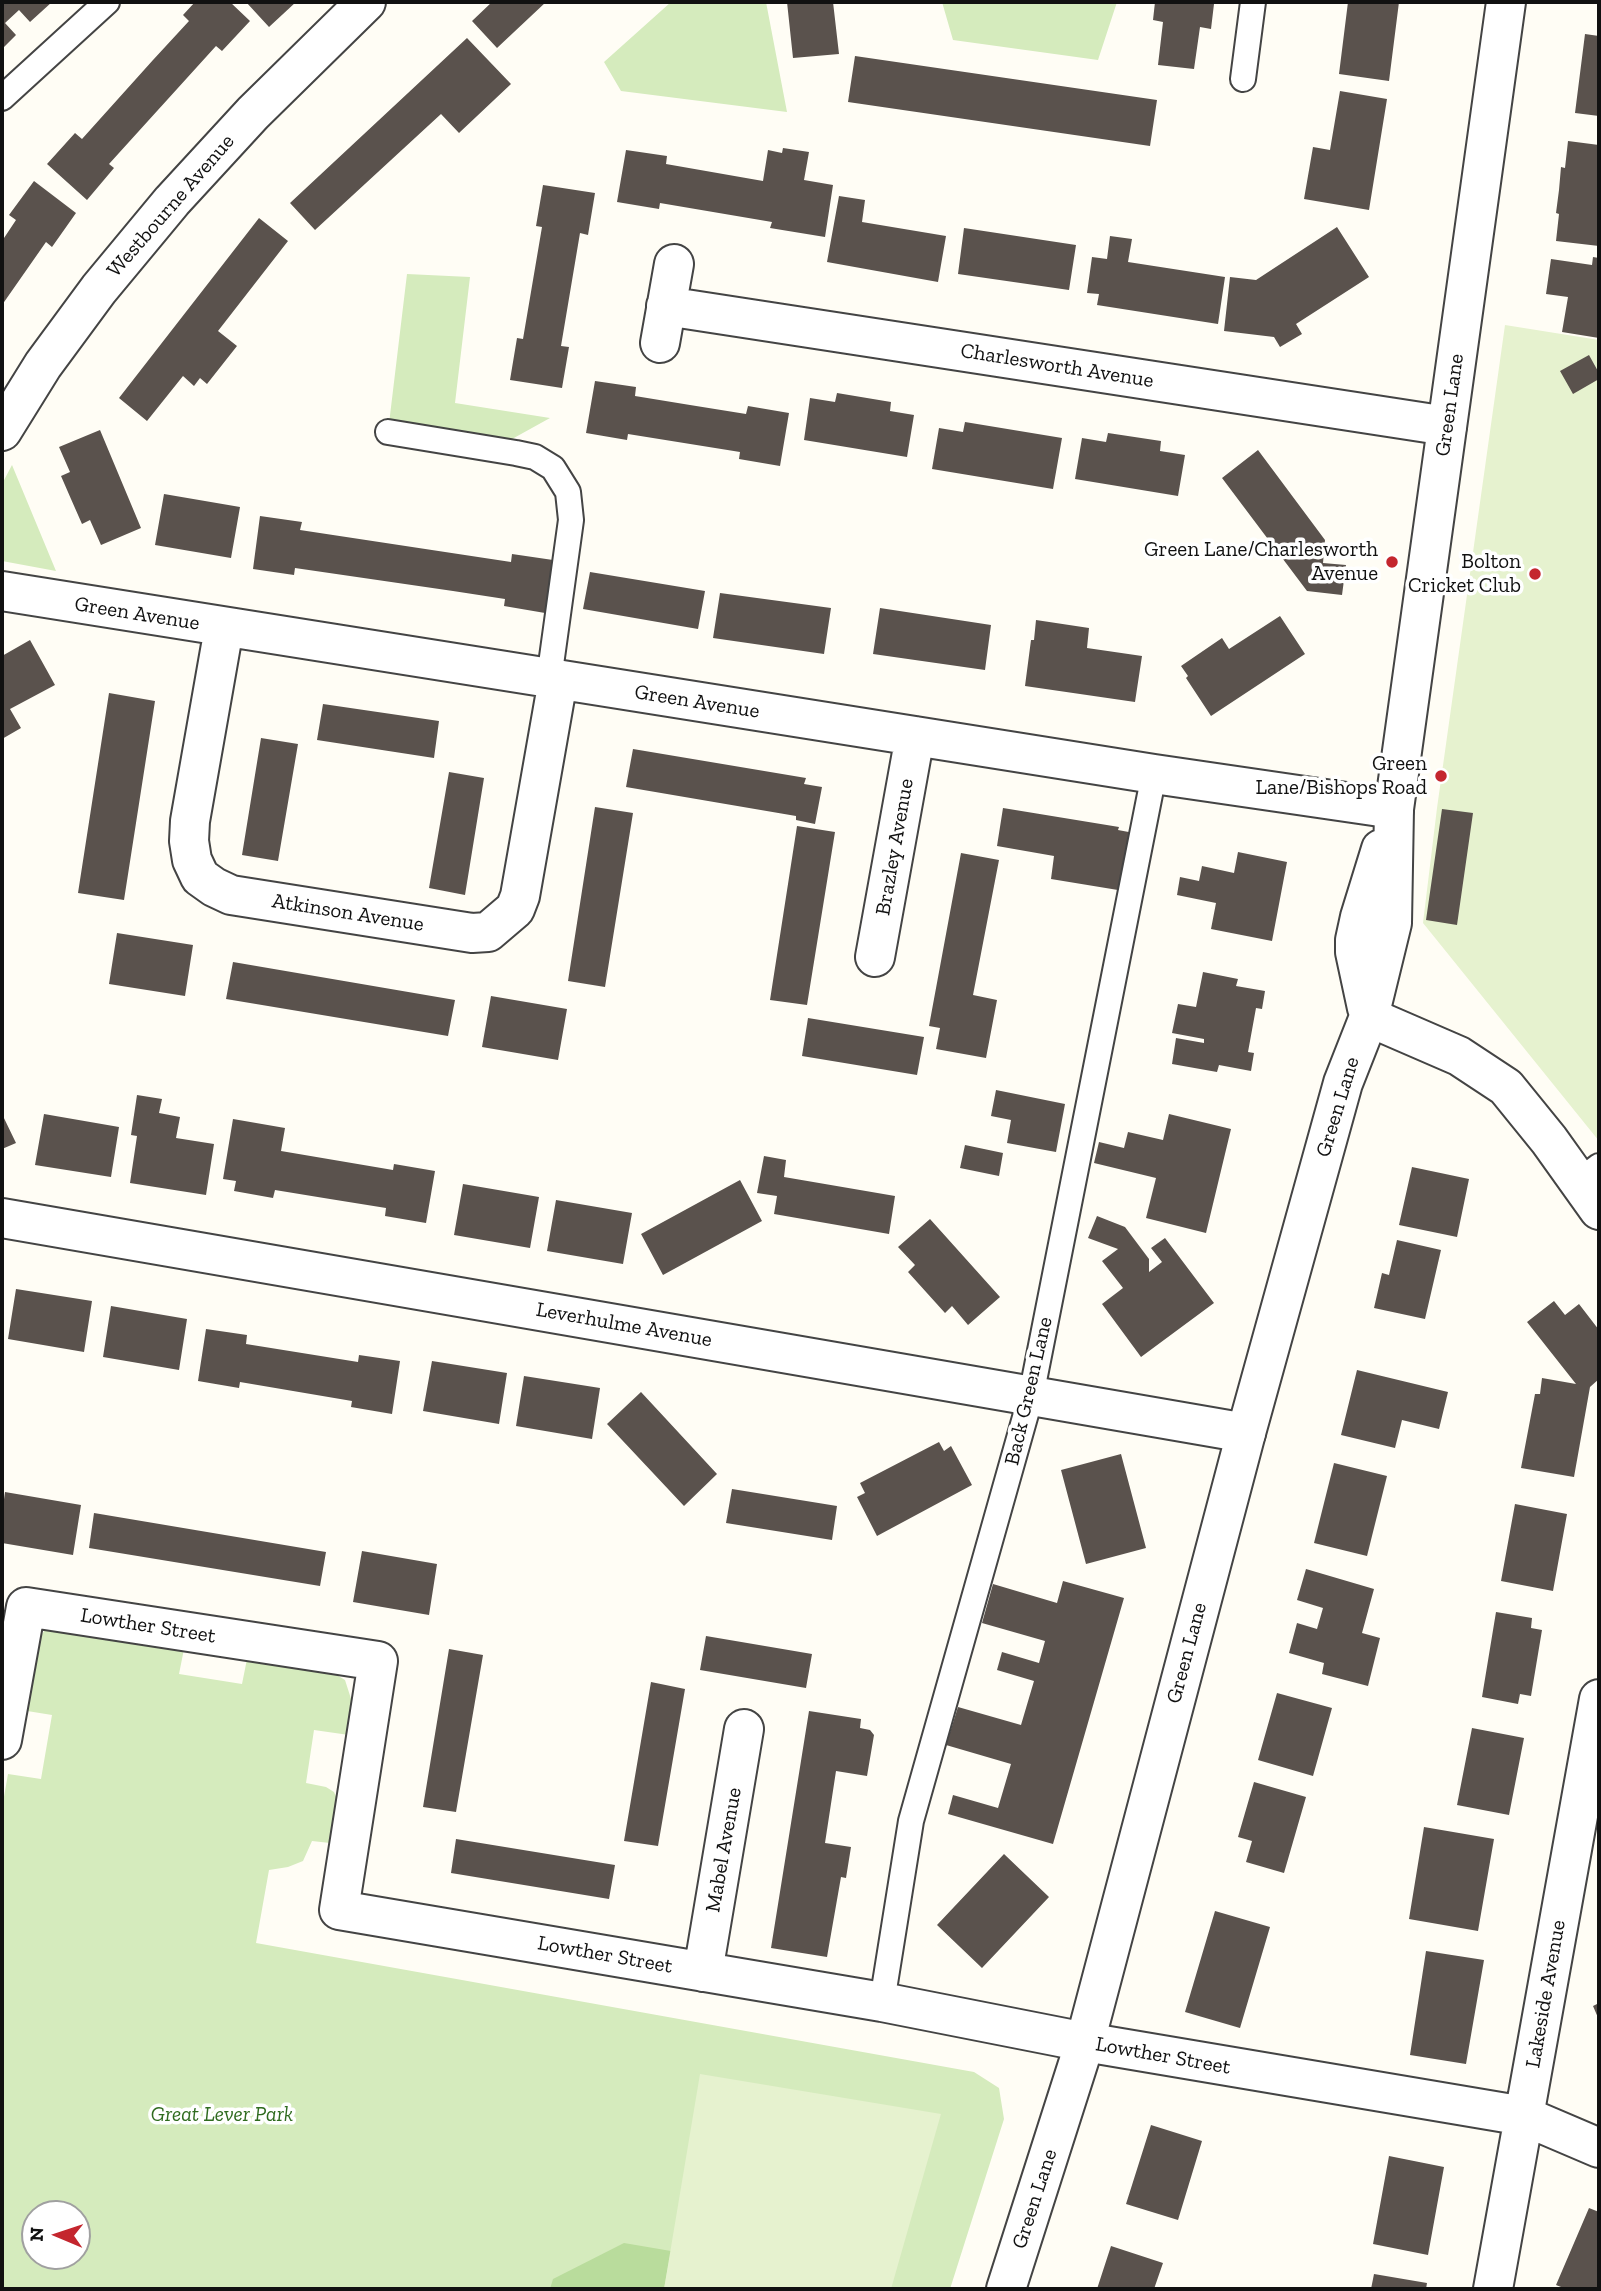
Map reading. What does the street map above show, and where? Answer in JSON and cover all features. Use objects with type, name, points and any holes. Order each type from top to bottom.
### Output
[{"type":"street","name":"Westbourne Avenue","points":[[2,431],[43,365],[99,289],[172,201],[253,113],[366,2]]},
{"type":"street","name":"Green Lane","points":[[1006,2289],[1084,2042],[1246,1433],[1343,1083],[1369,1017],[1355,952],[1356,931],[1394,809],[1506,2]]},
{"type":"street","points":[[660,343],[674,264]]},
{"type":"street","name":"Charlesworth Avenue","points":[[666,306],[1447,426]]},
{"type":"street","name":"Green Avenue","points":[[2,591],[915,737],[1394,809]]},
{"type":"street","name":"Atkinson Avenue","points":[[224,628],[190,821],[192,860],[200,877],[223,891],[244,897],[472,933],[488,932],[515,909],[520,896],[554,679]]},
{"type":"street","name":"Brazley Avenue","points":[[874,957],[915,737]]},
{"type":"street","points":[[1369,1017],[1459,1056],[1506,1087],[1549,1140],[1592,1186]]},
{"type":"street","name":"Leverhulme Avenue","points":[[2,1218],[1246,1433]]},
{"type":"street","name":"Lowther Street","points":[[2,1740],[26,1607],[379,1661],[339,1910],[882,2002],[1084,2042],[1524,2116],[1599,2148]]},
{"type":"street","name":"Lakeside Avenue","points":[[1493,2289],[1599,1699]]},
{"type":"street","name":"Mabel Avenue","points":[[703,1972],[744,1729]]},
{"type":"lane","points":[[2,98],[107,2]]},
{"type":"lane","points":[[1243,79],[1253,2]]},
{"type":"lane","points":[[388,432],[535,457],[553,468],[568,492],[571,520],[554,679]]},
{"type":"lane","name":"Back Green Lane","points":[[882,2002],[911,1822],[1031,1396],[1154,774]]},
{"type":"green space","points":[[671,2],[766,2],[787,112],[621,91],[604,62]]},
{"type":"green space","points":[[942,2],[1117,2],[1098,60],[953,40]]},
{"type":"green space","points":[[407,274],[470,277],[455,403],[550,418],[494,449],[388,432]]},
{"type":"green space","name":"Bolton Cricket Club","points":[[1505,325],[1599,340],[1599,1141],[1423,923]]},
{"type":"green space","points":[[12,465],[56,571],[2,561],[2,484]]},
{"type":"green space","name":"Great Lever Park","points":[[61,1621],[185,1644],[179,1674],[242,1684],[248,1654],[320,1665],[345,1680],[353,1705],[349,1735],[314,1730],[306,1783],[326,1787],[334,1792],[338,1801],[330,1843],[312,1841],[303,1861],[269,1870],[256,1943],[974,2072],[999,2088],[1004,2119],[950,2289],[2,2289],[2,1808],[8,1774],[41,1779],[52,1715],[21,1710],[34,1645],[45,1630]]},
{"type":"green space","points":[[700,2074],[941,2114],[891,2289],[664,2289]]},
{"type":"green space","points":[[624,2243],[671,2251],[664,2289],[550,2289],[553,2279]]},
{"type":"building","points":[[2,2],[52,2],[30,22],[19,10],[5,23],[16,35],[2,49]]},
{"type":"building","points":[[195,2],[230,2],[250,21],[222,51],[216,46],[109,164],[114,168],[87,200],[47,164],[75,133],[82,139],[189,21],[183,15]]},
{"type":"building","points":[[246,2],[296,2],[269,27]]},
{"type":"building","points":[[492,2],[546,2],[497,48],[472,21]]},
{"type":"building","points":[[787,2],[833,2],[839,54],[793,58]]},
{"type":"building","points":[[1155,2],[1214,4],[1211,29],[1200,27],[1194,69],[1158,65],[1163,22],[1153,20]]},
{"type":"building","points":[[1348,2],[1399,2],[1389,81],[1339,74]]},
{"type":"building","points":[[1585,34],[1599,36],[1599,116],[1575,113]]},
{"type":"building","points":[[467,38],[511,84],[459,133],[441,114],[315,230],[290,203]]},
{"type":"building","points":[[855,56],[1157,100],[1150,146],[848,102]]},
{"type":"building","points":[[1340,91],[1387,99],[1369,210],[1304,199],[1313,147],[1330,150]]},
{"type":"building","points":[[1568,141],[1599,145],[1599,246],[1556,241],[1561,167],[1565,168]]},
{"type":"building","points":[[783,148],[809,152],[804,180],[833,185],[825,237],[770,228],[772,222],[660,203],[659,209],[617,202],[626,150],[667,156],[666,164],[763,181],[768,150],[782,153]]},
{"type":"building","points":[[34,181],[76,213],[52,247],[46,242],[2,305],[2,241],[16,220],[9,215]]},
{"type":"building","points":[[543,185],[595,193],[588,235],[580,233],[561,346],[569,347],[562,388],[510,380],[517,338],[523,339],[542,227],[536,226]]},
{"type":"building","points":[[839,196],[865,200],[862,222],[946,236],[938,282],[827,262]]},
{"type":"building","points":[[259,218],[288,241],[218,331],[237,346],[207,384],[200,378],[194,386],[183,376],[147,421],[119,398]]},
{"type":"building","points":[[1337,227],[1369,277],[1296,324],[1302,334],[1280,347],[1274,337],[1224,331],[1230,277],[1256,280]]},
{"type":"building","points":[[964,228],[1076,245],[1069,290],[958,274]]},
{"type":"building","points":[[1110,236],[1132,239],[1128,262],[1225,277],[1218,324],[1097,305],[1099,294],[1087,293],[1092,257],[1107,259]]},
{"type":"building","points":[[1593,257],[1599,258],[1599,338],[1562,332],[1568,297],[1546,294],[1551,259],[1592,265]]},
{"type":"building","points":[[1589,355],[1599,373],[1599,379],[1573,394],[1560,371]]},
{"type":"building","points":[[595,381],[636,387],[635,396],[746,414],[748,406],[789,413],[780,466],[739,459],[740,452],[628,434],[627,440],[586,433]]},
{"type":"building","points":[[837,393],[891,402],[890,411],[914,415],[907,457],[804,440],[810,398],[835,402]]},
{"type":"building","points":[[965,422],[1062,438],[1053,489],[932,469],[939,428],[963,432]]},
{"type":"building","points":[[100,430],[141,528],[101,545],[90,520],[82,524],[61,476],[70,472],[59,447]]},
{"type":"building","points":[[1108,433],[1161,441],[1160,451],[1185,455],[1178,496],[1075,479],[1082,438],[1106,442]]},
{"type":"building","points":[[1258,450],[1325,540],[1323,563],[1346,565],[1342,595],[1307,591],[1222,478]]},
{"type":"building","points":[[164,494],[240,507],[231,558],[155,545]]},
{"type":"building","points":[[260,516],[302,522],[300,530],[511,562],[512,554],[553,560],[545,613],[504,606],[505,599],[453,591],[295,568],[294,575],[253,569]]},
{"type":"building","points":[[590,572],[705,591],[698,629],[583,609]]},
{"type":"building","points":[[720,593],[831,608],[824,654],[713,638]]},
{"type":"building","points":[[880,608],[991,625],[985,670],[873,654]]},
{"type":"building","points":[[1280,616],[1305,654],[1211,716],[1181,666],[1222,638],[1229,649]]},
{"type":"building","points":[[1036,620],[1089,628],[1087,648],[1142,656],[1135,702],[1025,686]]},
{"type":"building","points":[[30,640],[55,685],[10,709],[21,728],[2,739],[2,656]]},
{"type":"building","points":[[109,693],[155,701],[124,900],[78,893]]},
{"type":"building","points":[[323,704],[439,721],[434,758],[317,740]]},
{"type":"building","points":[[261,738],[298,744],[278,861],[242,855]]},
{"type":"building","points":[[633,749],[806,778],[804,784],[822,787],[815,824],[796,820],[796,816],[626,787]]},
{"type":"building","points":[[449,772],[484,778],[465,895],[429,888]]},
{"type":"building","points":[[595,807],[633,813],[605,987],[568,981]]},
{"type":"building","points":[[1003,808],[1119,827],[1118,830],[1134,833],[1124,891],[1051,879],[1054,856],[997,846]]},
{"type":"building","points":[[1442,809],[1473,813],[1457,925],[1426,920]]},
{"type":"building","points":[[797,826],[835,832],[807,1005],[770,1000]]},
{"type":"building","points":[[1238,852],[1287,862],[1272,941],[1211,929],[1216,903],[1177,895],[1180,877],[1199,881],[1202,866],[1234,873]]},
{"type":"building","points":[[961,853],[999,860],[973,995],[997,1000],[986,1058],[936,1049],[940,1028],[929,1026]]},
{"type":"building","points":[[117,933],[193,945],[185,996],[109,984]]},
{"type":"building","points":[[233,962],[455,1000],[448,1036],[226,999]]},
{"type":"building","points":[[1203,972],[1238,979],[1236,986],[1265,991],[1262,1009],[1256,1008],[1248,1052],[1254,1053],[1251,1071],[1219,1065],[1217,1072],[1172,1064],[1176,1038],[1204,1043],[1204,1039],[1172,1033],[1178,1004],[1196,1007]]},
{"type":"building","points":[[491,996],[567,1009],[558,1060],[482,1047]]},
{"type":"building","points":[[808,1018],[924,1037],[917,1075],[802,1056]]},
{"type":"building","points":[[996,1090],[1065,1104],[1056,1152],[1007,1143],[1011,1120],[991,1116]]},
{"type":"building","points":[[137,1095],[162,1099],[159,1113],[180,1117],[176,1138],[214,1144],[206,1195],[130,1183],[137,1136],[131,1135]]},
{"type":"building","points":[[2,1114],[16,1143],[2,1149]]},
{"type":"building","points":[[44,1114],[119,1127],[111,1177],[35,1165]]},
{"type":"building","points":[[1169,1114],[1231,1129],[1206,1233],[1146,1218],[1156,1178],[1094,1163],[1099,1142],[1124,1148],[1128,1132],[1163,1140]]},
{"type":"building","points":[[233,1119],[285,1128],[281,1151],[393,1170],[394,1164],[435,1171],[426,1223],[385,1216],[386,1208],[275,1190],[273,1198],[234,1191],[236,1181],[223,1179]]},
{"type":"building","points":[[965,1145],[1003,1153],[999,1176],[960,1168]]},
{"type":"building","points":[[764,1156],[786,1160],[784,1177],[895,1196],[889,1234],[774,1214],[777,1196],[757,1193]]},
{"type":"building","points":[[1412,1167],[1469,1179],[1457,1237],[1399,1225]]},
{"type":"building","points":[[740,1180],[762,1221],[663,1275],[641,1234]]},
{"type":"building","points":[[463,1184],[539,1197],[530,1248],[454,1235]]},
{"type":"building","points":[[556,1200],[632,1213],[623,1264],[547,1251]]},
{"type":"building","points":[[1097,1216],[1125,1227],[1149,1259],[1149,1272],[1162,1262],[1151,1248],[1165,1238],[1214,1303],[1141,1357],[1102,1304],[1123,1288],[1102,1261],[1118,1249],[1088,1238]]},
{"type":"building","points":[[930,1219],[1000,1297],[968,1325],[952,1306],[945,1313],[908,1272],[915,1265],[898,1247]]},
{"type":"building","points":[[1397,1240],[1441,1250],[1425,1319],[1374,1308],[1382,1273],[1389,1275]]},
{"type":"building","points":[[16,1289],[92,1301],[84,1352],[8,1339]]},
{"type":"building","points":[[1554,1301],[1565,1315],[1579,1304],[1599,1330],[1599,1379],[1590,1387],[1574,1477],[1521,1468],[1535,1394],[1540,1394],[1542,1378],[1576,1384],[1527,1322]]},
{"type":"building","points":[[111,1306],[187,1319],[179,1370],[103,1357]]},
{"type":"building","points":[[206,1329],[247,1335],[246,1344],[358,1362],[359,1355],[400,1361],[392,1414],[351,1407],[352,1401],[240,1382],[239,1388],[198,1381]]},
{"type":"building","points":[[432,1361],[507,1373],[499,1424],[423,1411]]},
{"type":"building","points":[[1357,1370],[1448,1392],[1439,1429],[1402,1420],[1395,1448],[1341,1435]]},
{"type":"building","points":[[524,1376],[600,1388],[592,1439],[516,1426]]},
{"type":"building","points":[[641,1392],[717,1474],[684,1506],[607,1424]]},
{"type":"building","points":[[939,1442],[944,1451],[951,1446],[972,1485],[877,1536],[857,1497],[865,1493],[860,1483]]},
{"type":"building","points":[[1121,1454],[1146,1548],[1086,1564],[1061,1470]]},
{"type":"building","points":[[1334,1463],[1387,1476],[1367,1556],[1314,1543]]},
{"type":"building","points":[[732,1489],[837,1506],[832,1540],[726,1523]]},
{"type":"building","points":[[5,1492],[81,1505],[73,1555],[2,1543]]},
{"type":"building","points":[[1515,1504],[1567,1514],[1553,1591],[1501,1581]]},
{"type":"building","points":[[94,1513],[326,1552],[320,1586],[89,1548]]},
{"type":"building","points":[[362,1551],[437,1564],[429,1615],[353,1602]]},
{"type":"building","points":[[1306,1569],[1374,1589],[1362,1633],[1380,1638],[1368,1686],[1322,1674],[1324,1663],[1289,1653],[1297,1623],[1317,1629],[1323,1608],[1297,1600]]},
{"type":"building","points":[[1063,1581],[1124,1598],[1053,1844],[948,1814],[953,1795],[998,1808],[1011,1764],[946,1745],[958,1707],[1021,1725],[1034,1681],[997,1670],[1002,1652],[1039,1663],[1045,1641],[982,1623],[993,1584],[1057,1603]]},
{"type":"building","points":[[1496,1612],[1532,1618],[1531,1628],[1542,1630],[1531,1696],[1520,1694],[1518,1704],[1482,1697]]},
{"type":"building","points":[[706,1636],[812,1654],[806,1688],[700,1670]]},
{"type":"building","points":[[449,1649],[483,1655],[456,1812],[423,1807]]},
{"type":"building","points":[[651,1682],[685,1689],[658,1846],[624,1841]]},
{"type":"building","points":[[1277,1693],[1332,1708],[1313,1776],[1258,1760]]},
{"type":"building","points":[[809,1711],[861,1719],[860,1728],[870,1730],[874,1735],[867,1776],[836,1771],[825,1843],[851,1847],[846,1878],[841,1877],[827,1957],[771,1948]]},
{"type":"building","points":[[1472,1728],[1524,1738],[1509,1815],[1457,1805]]},
{"type":"building","points":[[1254,1782],[1306,1797],[1284,1873],[1246,1862],[1252,1841],[1238,1837]]},
{"type":"building","points":[[1424,1827],[1494,1839],[1478,1931],[1409,1919]]},
{"type":"building","points":[[456,1839],[615,1865],[609,1899],[451,1873]]},
{"type":"building","points":[[1004,1854],[1049,1897],[982,1968],[937,1925]]},
{"type":"building","points":[[1215,1911],[1270,1927],[1240,2028],[1185,2012]]},
{"type":"building","points":[[1426,1951],[1484,1960],[1466,2064],[1410,2055]]},
{"type":"building","points":[[1599,2003],[1599,2020],[1593,2006]]},
{"type":"building","points":[[1151,2125],[1202,2141],[1178,2220],[1126,2204]]},
{"type":"building","points":[[1389,2156],[1444,2167],[1428,2255],[1373,2244]]},
{"type":"building","points":[[1589,2208],[1599,2212],[1599,2289],[1566,2289],[1556,2285]]},
{"type":"building","points":[[1111,2246],[1163,2263],[1154,2289],[1097,2289]]},
{"type":"building","points":[[1374,2274],[1427,2283],[1426,2289],[1371,2289]]},
{"type":"place","name":"Green Lane/Charlesworth Avenue","points":[[1392,562]]},
{"type":"place","name":"Bolton Cricket Club","points":[[1535,574]]},
{"type":"place","name":"Green Lane/Bishops Road","points":[[1441,776]]}]
